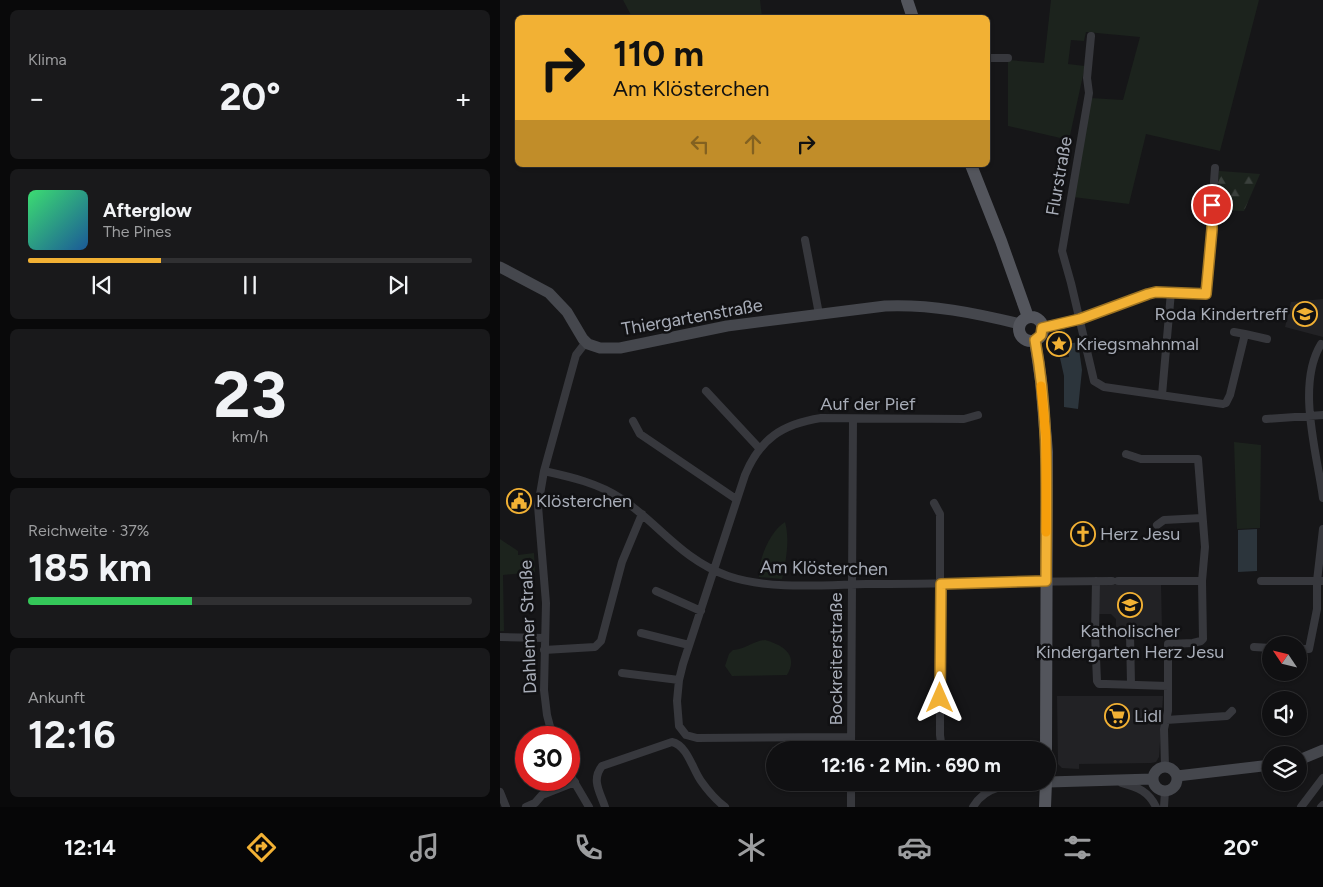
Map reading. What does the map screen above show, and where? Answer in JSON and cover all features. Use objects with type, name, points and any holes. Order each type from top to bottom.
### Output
[{"type":"main road","points":[[907,0],[912,15]]},
{"type":"main road","points":[[972,167],[1024,320]]},
{"type":"main road","points":[[500,267],[534,284],[552,296],[567,312],[577,332],[586,342]]},
{"type":"main road","name":"Thiergartenstraße","points":[[586,342],[600,348],[620,348],[727,326],[885,306],[919,305],[1024,320]]},
{"type":"main road","points":[[1032,317],[1039,320],[1042,328],[1041,335],[1035,340],[1027,340],[1021,335],[1019,328],[1024,320],[1032,317]]},
{"type":"main road","points":[[1035,340],[1046,437],[1046,741]]},
{"type":"main road","points":[[1307,757],[1323,750]]},
{"type":"main road","points":[[1176,776],[1262,766]]},
{"type":"main road","points":[[1165,767],[1173,770],[1176,776],[1177,780],[1173,788],[1165,791],[1158,788],[1153,779],[1155,771],[1165,767]]},
{"type":"main road","points":[[1056,782],[1153,779]]},
{"type":"main road","points":[[1045,807],[1046,791]]},
{"type":"street","name":"Flurstraße","points":[[1091,36],[1087,78],[1089,93],[1062,246],[1063,257],[1093,376],[1098,384],[1104,387],[1162,395]]},
{"type":"street","points":[[990,58],[1008,58]]},
{"type":"street","points":[[1042,328],[1080,319],[1156,292],[1206,294],[1215,168]]},
{"type":"street","points":[[805,240],[818,314]]},
{"type":"street","points":[[1171,292],[1162,395],[1220,404],[1226,403],[1230,396],[1244,334]]},
{"type":"street","points":[[1234,332],[1267,339]]},
{"type":"street","name":"Dahlemer Straße","points":[[550,726],[544,690],[545,583],[538,524],[538,506],[544,470],[576,355],[586,342]]},
{"type":"street","points":[[1321,344],[1315,356],[1312,372],[1310,416],[1323,498]]},
{"type":"street","points":[[706,392],[759,448]]},
{"type":"street","name":"Auf der Pief","points":[[851,737],[697,738],[686,735],[680,730],[677,716],[677,701],[689,645],[736,499],[750,462],[759,448],[779,432],[802,422],[820,418],[964,419],[978,415]]},
{"type":"street","points":[[1266,419],[1323,415]]},
{"type":"street","name":"Bockreiterstraße","points":[[851,741],[853,419]]},
{"type":"street","points":[[634,421],[640,434],[736,499]]},
{"type":"street","points":[[1126,454],[1141,459],[1198,459],[1205,547],[1202,581],[1203,638],[1201,641],[1193,643],[1168,644],[1168,686],[1164,729],[1165,767]]},
{"type":"street","name":"Am Klösterchen","points":[[544,470],[604,488],[642,514],[679,548],[713,570],[756,583],[941,584],[1046,581],[1202,581]]},
{"type":"street","points":[[934,503],[940,514],[941,741]]},
{"type":"street","points":[[544,650],[595,647],[602,641],[622,562],[642,514]]},
{"type":"street","points":[[1157,525],[1164,520],[1202,518]]},
{"type":"street","points":[[1308,649],[1317,609],[1323,529]]},
{"type":"street","points":[[1096,581],[1096,678],[1099,684],[1168,686]]},
{"type":"street","points":[[1261,581],[1320,581]]},
{"type":"street","points":[[656,591],[701,611]]},
{"type":"street","points":[[641,633],[689,645]]},
{"type":"street","points":[[1130,633],[1131,684]]},
{"type":"street","points":[[500,637],[545,638]]},
{"type":"street","points":[[1254,647],[1262,647]]},
{"type":"street","points":[[622,673],[680,680]]},
{"type":"street","points":[[1166,720],[1227,716],[1232,711]]},
{"type":"street","points":[[605,807],[596,780],[598,771],[602,766],[672,742],[679,744],[700,780],[725,807]]},
{"type":"street","points":[[1301,807],[1323,778]]},
{"type":"street","points":[[1111,780],[1139,788],[1150,797],[1156,807]]},
{"type":"street","points":[[526,807],[535,803],[542,795],[556,791]]},
{"type":"street","points":[[580,791],[589,807]]},
{"type":"street","points":[[851,791],[851,807]]},
{"type":"street","points":[[972,807],[983,794],[988,791]]},
{"type":"street","points":[[1164,807],[1165,791]]},
{"type":"street","points":[[500,792],[506,807]]},
{"type":"shaded area","name":"Roda Kindertreff","points":[[1323,299],[1323,337],[1285,327],[1291,302]]},
{"type":"shaded area","points":[[1078,342],[1082,370],[1078,409],[1064,407],[1064,376],[1060,358],[1069,357],[1068,344]]},
{"type":"shaded area","points":[[1257,529],[1257,571],[1238,572],[1238,530]]},
{"type":"shaded area","name":"Katholischer Kindergarten Herz Jesu","points":[[1161,584],[1162,630],[1116,631],[1116,619],[1111,614],[1098,614],[1098,585]]},
{"type":"shaded area","points":[[1057,696],[1163,696],[1159,757],[1156,762],[1079,764],[1079,769],[1062,768],[1058,764]]},
{"type":"green space","points":[[623,0],[760,0],[762,15],[631,15]]},
{"type":"green space","points":[[1051,0],[1259,0],[1220,151],[1146,134],[1129,204],[1073,197],[1090,98],[1123,100],[1140,37],[1086,32],[1084,41],[1071,40],[1068,64],[1085,66],[1069,140],[1008,126],[1008,60],[1044,63]]},
{"type":"green space","points":[[1219,171],[1260,174],[1244,211],[1216,210]]},
{"type":"green space","points":[[1065,327],[1066,352],[1048,351],[1049,339]]},
{"type":"green space","points":[[1234,442],[1261,445],[1260,528],[1237,529]]},
{"type":"green space","points":[[785,522],[787,543],[782,579],[759,577],[759,570],[766,546],[774,532]]},
{"type":"green space","points":[[500,539],[518,551],[518,555],[534,553],[535,572],[503,575],[504,631],[500,631]]},
{"type":"green space","points":[[765,640],[783,648],[790,656],[791,662],[787,675],[732,676],[725,666],[729,654],[733,650]]},
{"type":"slow traffic","points":[[1041,386],[1047,452],[1046,532]]},
{"type":"place","name":"Roda Kindertreff","points":[[1305,314]]},
{"type":"place","name":"Kriegsmahnmal","points":[[1059,344]]},
{"type":"place","name":"Klösterchen","points":[[519,501]]},
{"type":"place","name":"Herz Jesu","points":[[1083,534]]},
{"type":"place","name":"Katholischer Kindergarten Herz Jesu","points":[[1130,605]]},
{"type":"place","name":"Lidl","points":[[1117,716]]},
{"type":"route","points":[[940,698],[941,584],[1046,581],[1047,452],[1041,381],[1035,340],[1041,335],[1042,328],[1080,319],[1148,294],[1156,292],[1206,294],[1212,229],[1212,205]]}]
